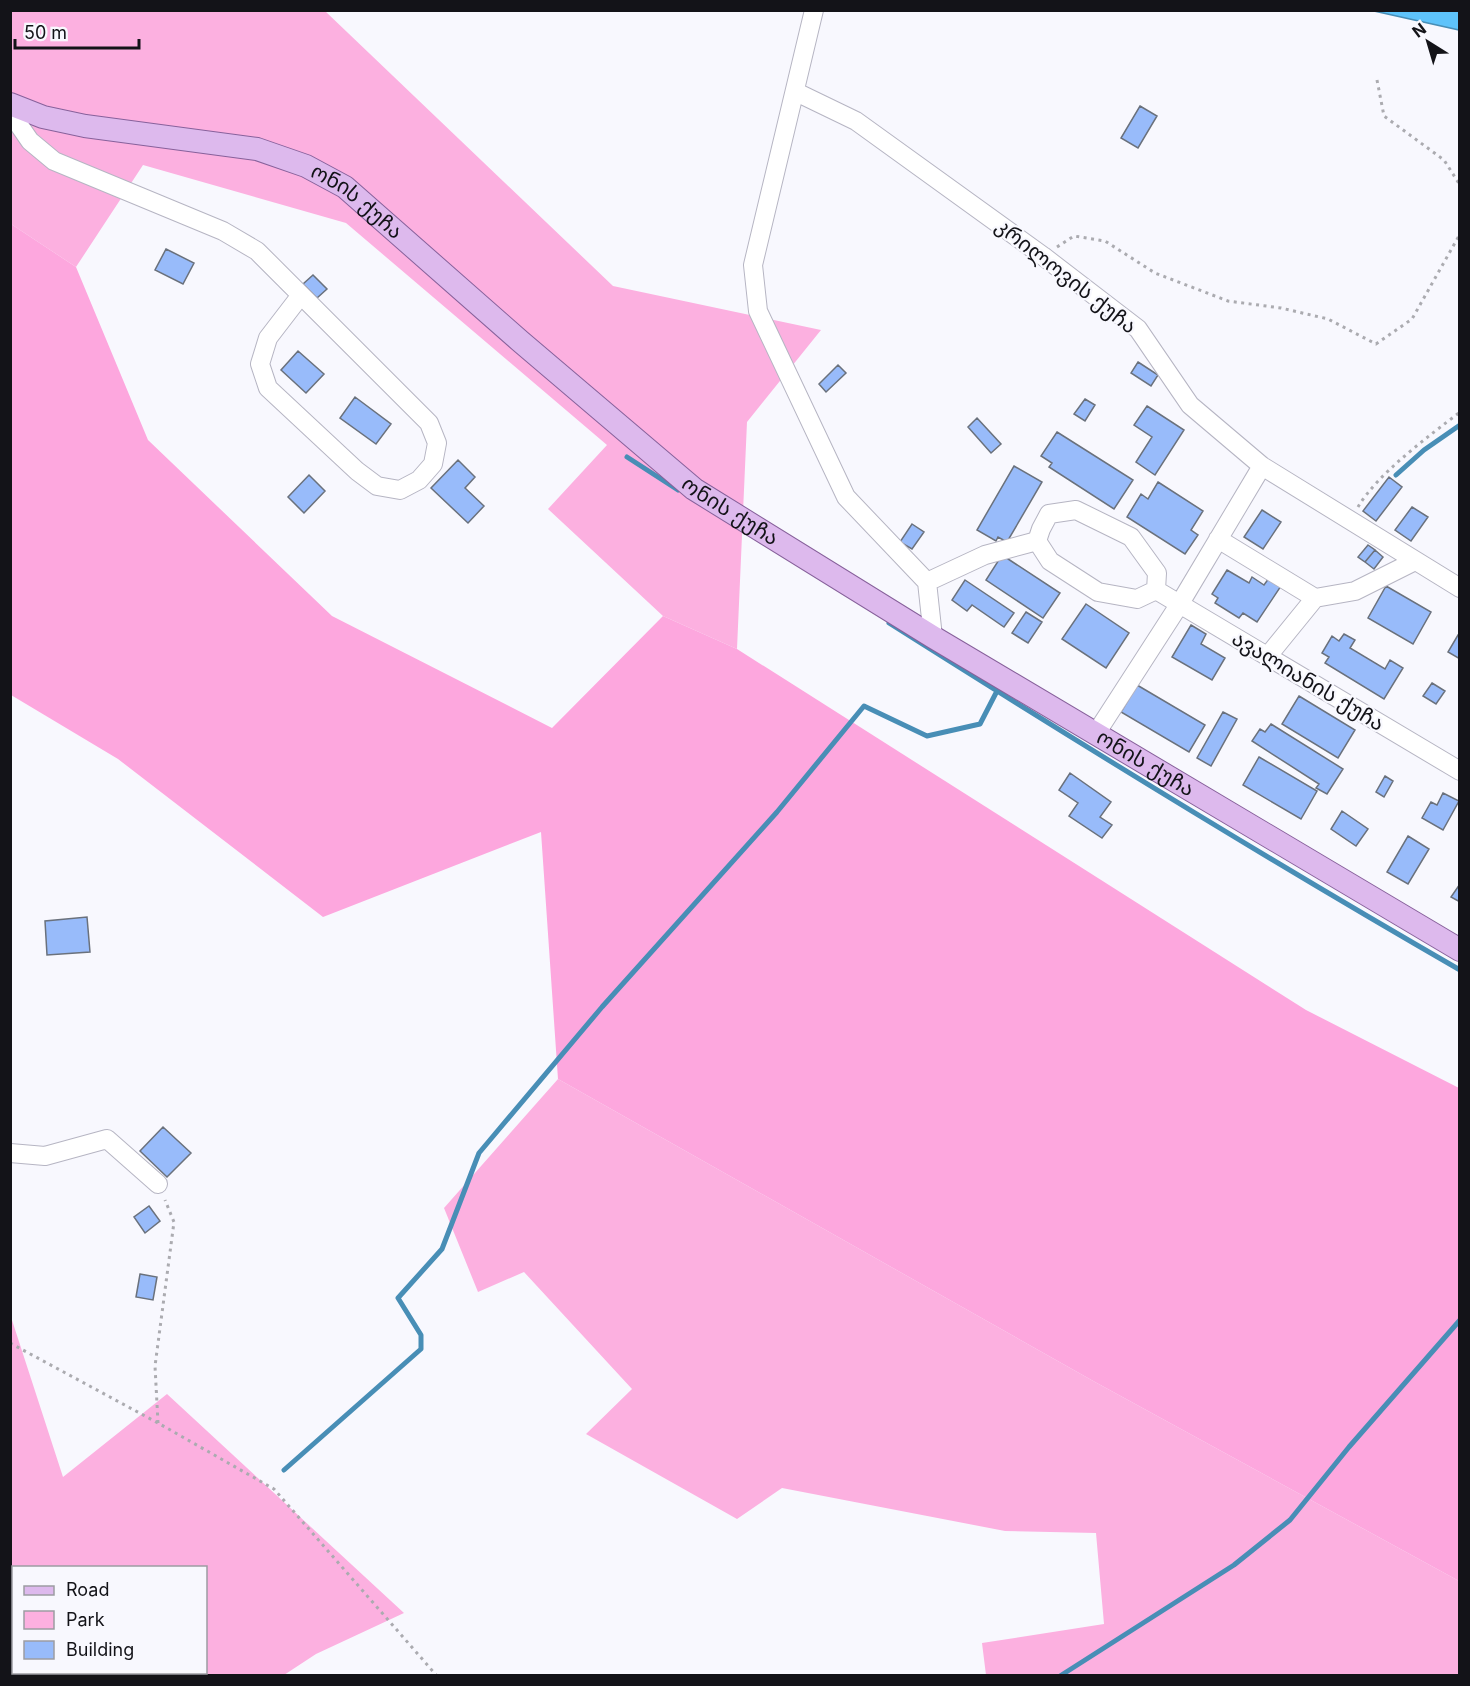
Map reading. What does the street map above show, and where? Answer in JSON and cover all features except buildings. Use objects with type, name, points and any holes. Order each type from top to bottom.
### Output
[{"type":"main road","name":"ონის ქუჩა","points":[[10,104],[43,117],[86,126],[257,149],[306,166],[345,187],[520,341],[694,489],[1095,735],[1460,950]]},
{"type":"street","points":[[814,10],[753,265],[758,311],[846,497],[927,582],[933,637]]},
{"type":"street","name":"კრილოვის ქუჩა","points":[[796,92],[856,121],[1043,256],[1138,329],[1190,405],[1262,466],[1460,588]]},
{"type":"street","points":[[10,112],[30,141],[54,161],[223,231],[258,251],[429,423],[437,444],[433,464],[419,480],[400,490],[377,486],[357,471],[268,388],[260,364],[268,338],[301,295]]},
{"type":"street","points":[[1095,735],[1179,605],[1262,466]]},
{"type":"street","points":[[1076,510],[1131,537],[1156,573],[1156,590],[1137,599],[1098,592],[1050,561],[1037,542],[1049,514],[1076,510]]},
{"type":"street","points":[[1218,539],[1315,598]]},
{"type":"street","points":[[927,582],[985,555],[1037,542]]},
{"type":"street","points":[[1267,657],[1315,598],[1355,591],[1415,561]]},
{"type":"street","name":"ავალიანის ქუჩა","points":[[1156,590],[1460,771]]},
{"type":"street","points":[[10,1153],[45,1156],[107,1139],[158,1184]]},
{"type":"path","points":[[1377,80],[1384,116],[1443,160],[1460,185]]},
{"type":"path","points":[[1043,256],[1074,236],[1105,241],[1155,273],[1228,301],[1281,308],[1328,319],[1376,344],[1412,319],[1460,234]]},
{"type":"path","points":[[1350,522],[1366,494],[1419,444],[1460,412]]},
{"type":"path","points":[[158,1184],[174,1222],[155,1366],[158,1423]]},
{"type":"path","points":[[10,1343],[274,1489],[437,1676]]},
{"type":"green space","points":[[10,11],[325,11],[613,286],[821,330],[747,422],[737,649],[663,616],[548,509],[607,445],[346,223],[143,165],[76,267],[11,224]]},
{"type":"green space","points":[[558,1079],[1095,1382],[1459,1581],[1459,1675],[986,1675],[982,1643],[1104,1624],[1096,1533],[1005,1531],[782,1488],[737,1519],[586,1434],[632,1389],[524,1272],[478,1292],[444,1208]]},
{"type":"green space","points":[[10,1314],[63,1477],[167,1394],[404,1613],[316,1654],[284,1675],[11,1675]]},
{"type":"shaded area","points":[[11,224],[76,267],[148,440],[332,616],[552,728],[663,616],[737,649],[1306,1010],[1459,1088],[1459,1581],[1095,1382],[558,1079],[541,832],[323,917],[118,759],[11,695]]},
{"type":"water","points":[[1374,11],[1459,11],[1459,30]]},
{"type":"waterway","points":[[1396,475],[1424,450],[1460,425]]},
{"type":"waterway","points":[[627,457],[678,490]]},
{"type":"waterway","points":[[889,623],[1173,800],[1460,970]]},
{"type":"waterway","points":[[284,1470],[421,1349],[421,1335],[398,1298],[442,1249],[479,1153],[602,1007],[777,812],[864,706],[927,736],[980,724],[997,691]]},
{"type":"waterway","points":[[1060,1676],[1234,1565],[1290,1520],[1349,1447],[1460,1320]]}]
